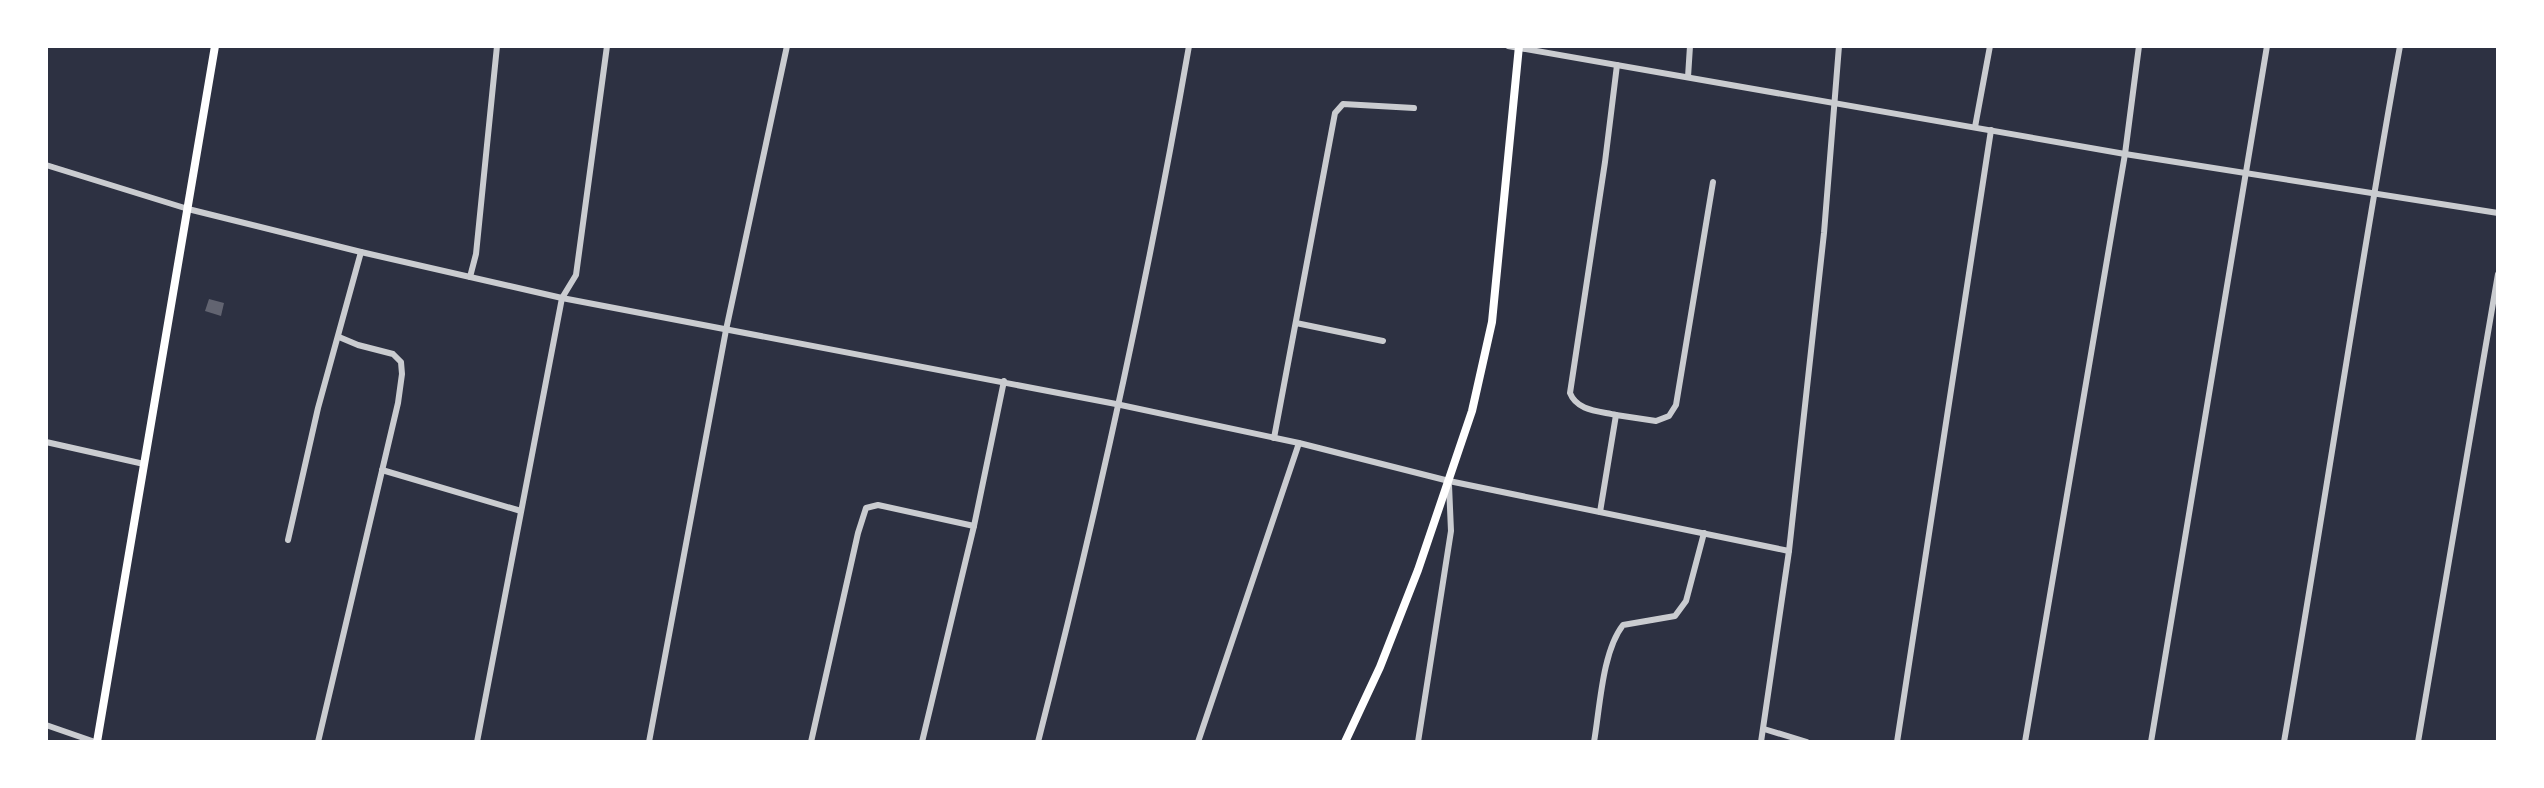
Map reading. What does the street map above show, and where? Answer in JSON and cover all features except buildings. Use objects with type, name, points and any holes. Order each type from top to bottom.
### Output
[{"type":"main road","points":[[96,741],[215,46]]},
{"type":"main road","points":[[1345,741],[1380,667],[1418,570],[1472,411],[1491,322],[1519,48]]},
{"type":"street","points":[[470,277],[476,254],[497,46]]},
{"type":"street","points":[[477,741],[562,298],[576,275],[607,46]]},
{"type":"street","points":[[649,741],[726,330],[787,46]]},
{"type":"street","points":[[1038,741],[1164,184],[1189,46]]},
{"type":"street","points":[[1508,46],[1976,128],[2498,213]]},
{"type":"street","points":[[1688,76],[1690,46]]},
{"type":"street","points":[[1761,741],[1790,551],[1824,233],[1839,46]]},
{"type":"street","points":[[1976,128],[1990,46]]},
{"type":"street","points":[[2025,741],[2125,153],[2139,46]]},
{"type":"street","points":[[2151,741],[2244,171],[2267,46]]},
{"type":"street","points":[[2284,741],[2400,46]]},
{"type":"street","points":[[1617,65],[1605,162],[1570,393],[1573,401],[1582,407],[1656,421],[1669,417],[1677,405],[1713,182]]},
{"type":"street","points":[[1274,438],[1335,113],[1343,104],[1414,108]]},
{"type":"street","points":[[1898,741],[1991,130]]},
{"type":"street","points":[[46,165],[188,209],[562,298],[1116,404],[1299,442],[1449,481],[1790,551]]},
{"type":"street","points":[[288,540],[318,408],[361,252]]},
{"type":"street","points":[[2418,741],[2498,274]]},
{"type":"street","points":[[1296,323],[1383,341]]},
{"type":"street","points":[[318,741],[398,403],[402,374],[401,362],[393,354],[358,345],[339,337]]},
{"type":"street","points":[[922,741],[974,526],[1004,381]]},
{"type":"street","points":[[1600,512],[1616,415]]},
{"type":"street","points":[[46,442],[144,464]]},
{"type":"street","points":[[1198,741],[1299,442]]},
{"type":"street","points":[[382,470],[521,511]]},
{"type":"street","points":[[1418,741],[1451,531],[1449,481]]},
{"type":"street","points":[[811,741],[858,533],[866,508],[878,505],[974,526]]},
{"type":"street","points":[[1594,741],[1608,661],[1615,635],[1623,625],[1676,616],[1686,601],[1704,532]]},
{"type":"street","points":[[46,725],[96,741]]},
{"type":"street","points":[[1764,729],[1807,741]]}]
